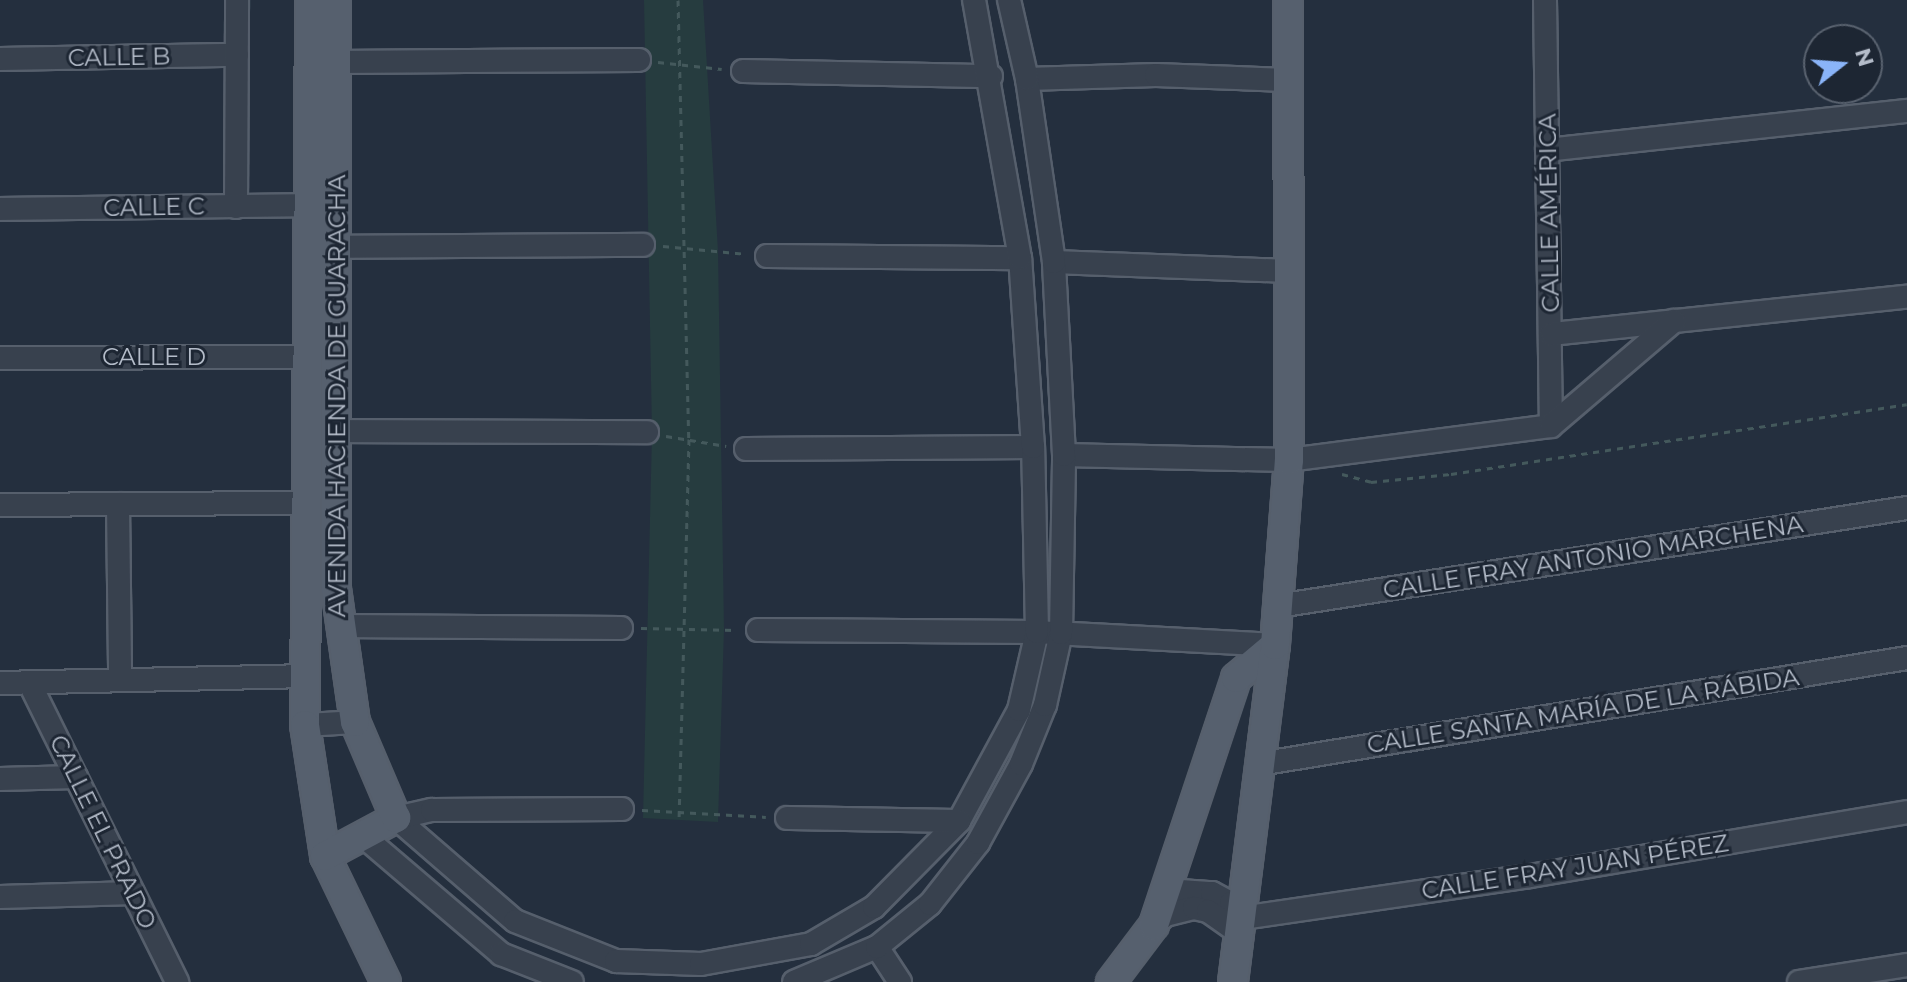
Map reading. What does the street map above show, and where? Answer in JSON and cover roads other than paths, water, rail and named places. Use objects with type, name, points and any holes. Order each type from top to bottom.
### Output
[{"type":"main road","name":"AVENIDA HACIENDA DE GUARACHA","points":[[310,0],[308,205],[322,247],[335,431],[339,626],[355,722],[396,818]]},
{"type":"main road","name":"AVENIDA HACIENDA DE GUARACHA","points":[[336,0],[335,62],[322,247],[308,357],[305,725],[325,856],[386,982]]},
{"type":"main road","points":[[1233,982],[1278,606],[1302,458],[1288,271],[1288,0]]},
{"type":"main road","points":[[1111,982],[1157,912],[1236,678],[1275,645]]},
{"type":"main road","points":[[325,856],[396,818]]},
{"type":"street","points":[[236,207],[237,0]]},
{"type":"street","name":"AVENIDA HACIENDA DE GUARACHA","points":[[396,818],[515,921],[616,961],[701,964],[811,944],[874,907],[959,821],[1019,710],[1037,632],[1033,447],[1020,258],[991,76],[974,0]]},
{"type":"street","points":[[794,982],[877,947],[930,904],[978,843],[1021,764],[1045,705],[1061,633],[1064,455],[1054,262],[1027,79],[1009,0]]},
{"type":"street","name":"CALLE AMÉRICA","points":[[1545,0],[1551,426]]},
{"type":"street","name":"CALLE B","points":[[0,59],[237,55]]},
{"type":"street","points":[[335,62],[639,60]]},
{"type":"street","points":[[743,71],[991,76]]},
{"type":"street","points":[[1027,79],[1156,75],[1286,80]]},
{"type":"street","points":[[1547,150],[1907,111]]},
{"type":"street","points":[[997,115],[1010,125],[1023,125],[1031,116]]},
{"type":"street","name":"CALLE C","points":[[0,209],[308,205]]},
{"type":"street","points":[[1013,216],[1024,206],[1037,206],[1048,217]]},
{"type":"street","points":[[322,247],[643,245]]},
{"type":"street","points":[[767,256],[1020,258]]},
{"type":"street","points":[[1054,262],[1288,271]]},
{"type":"street","points":[[1552,334],[1907,297]]},
{"type":"street","points":[[1064,455],[1302,458],[1551,426],[1674,321]]},
{"type":"street","name":"CALLE D","points":[[0,358],[308,357]]},
{"type":"street","points":[[335,431],[647,432]]},
{"type":"street","points":[[746,449],[1033,447]]},
{"type":"street","points":[[0,505],[306,503]]},
{"type":"street","points":[[118,504],[120,680]]},
{"type":"street","name":"CALLE FRAY ANTONIO MARCHENA","points":[[1278,606],[1907,508]]},
{"type":"street","points":[[306,588],[336,588]]},
{"type":"street","points":[[339,626],[621,628]]},
{"type":"street","points":[[758,630],[1037,632],[1275,645]]},
{"type":"street","name":"CALLE SANTA MARÍA DE LA RÁBIDA","points":[[1259,764],[1907,658]]},
{"type":"street","points":[[0,683],[305,676]]},
{"type":"street","name":"CALLE EL PRADO","points":[[29,682],[177,982]]},
{"type":"street","points":[[305,725],[355,722]]},
{"type":"street","points":[[0,779],[76,777]]},
{"type":"street","points":[[396,818],[432,810],[622,809]]},
{"type":"street","name":"CALLE FRAY JUAN PÉREZ","points":[[1241,926],[1907,812]]},
{"type":"street","points":[[787,818],[959,821]]},
{"type":"street","points":[[363,836],[501,954],[572,982]]},
{"type":"street","points":[[0,897],[133,893]]},
{"type":"street","points":[[1157,912],[1194,908],[1241,926]]},
{"type":"street","points":[[877,947],[900,982]]},
{"type":"street","points":[[1799,982],[1907,965]]}]
